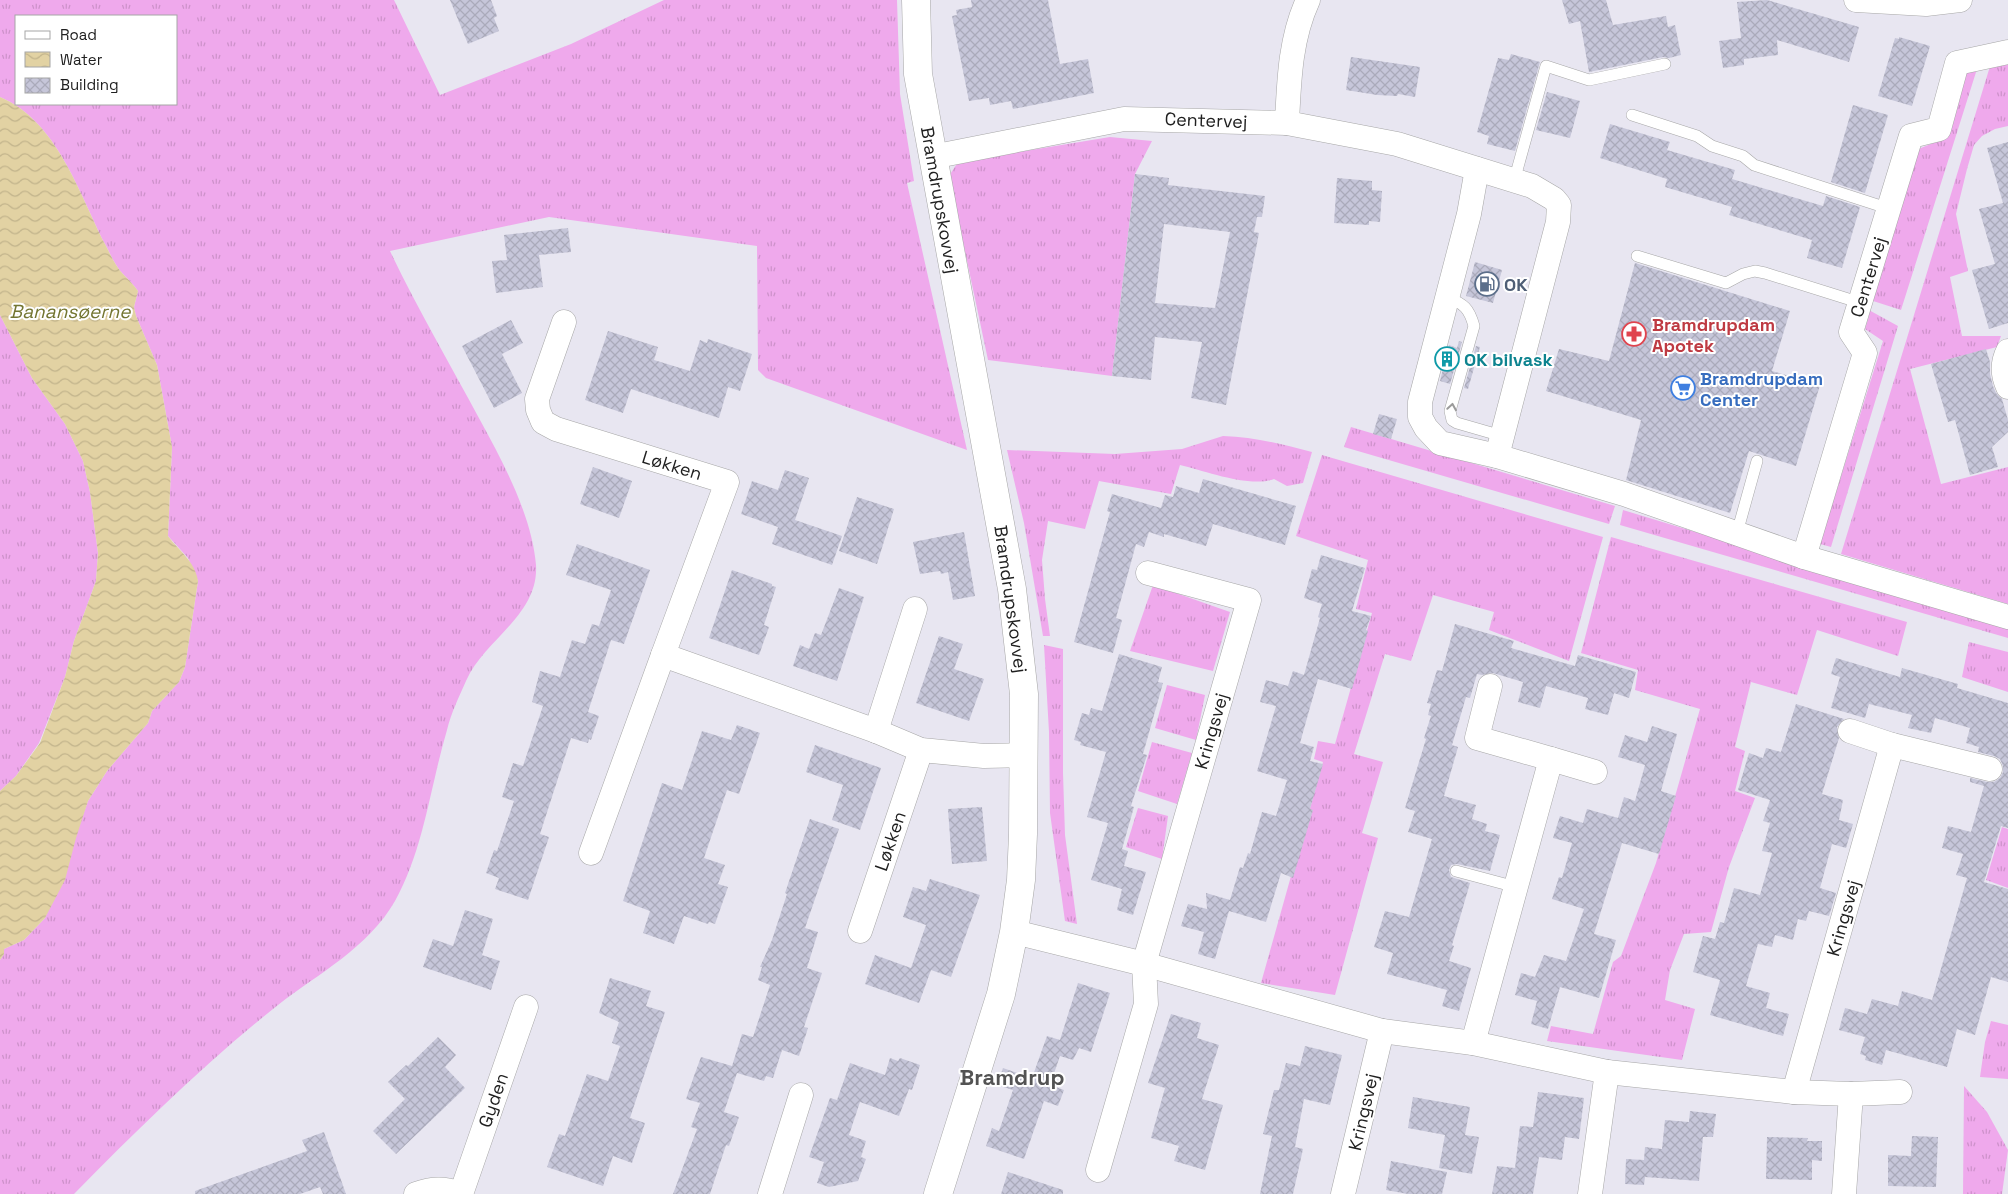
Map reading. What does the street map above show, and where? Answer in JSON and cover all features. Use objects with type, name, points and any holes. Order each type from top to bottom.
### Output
[{"type":"street","name":"Bramdrupskovvej","points":[[916,0],[918,74],[1012,589],[1024,694],[1025,755],[1021,880],[1014,932],[1001,994],[938,1194]]},
{"type":"street","points":[[1287,123],[1290,64],[1302,12],[1308,0]]},
{"type":"street","points":[[1856,0],[1926,4],[1960,0]]},
{"type":"street","name":"Centervej","points":[[1804,557],[1866,353],[1851,332],[1911,136],[1939,129],[1958,63],[2008,52]]},
{"type":"street","name":"Centervej","points":[[932,157],[1124,119],[1287,123],[1397,144],[1532,186],[1554,199],[1559,205],[1558,222],[1499,446]]},
{"type":"street","points":[[1477,169],[1469,214],[1420,402],[1420,417],[1426,428],[1440,443],[1499,446],[1624,494],[1804,557],[2008,617]]},
{"type":"street","name":"Løkken","points":[[564,322],[537,399],[538,410],[543,422],[556,429],[727,482],[591,853]]},
{"type":"street","points":[[2008,351],[2004,358],[2003,375],[2008,386]]},
{"type":"street","name":"Kringsvej","points":[[1098,1170],[1146,1004],[1144,964],[1249,600],[1148,573]]},
{"type":"street","points":[[876,731],[915,608]]},
{"type":"street","points":[[663,655],[876,731],[920,750],[984,756],[1025,755]]},
{"type":"street","points":[[1490,686],[1477,738],[1595,772]]},
{"type":"street","points":[[1850,731],[1892,744],[1990,769]]},
{"type":"street","name":"Kringsvej","points":[[1794,1092],[1892,744]]},
{"type":"street","name":"Løkken","points":[[860,931],[920,750]]},
{"type":"street","points":[[1473,1043],[1551,759]]},
{"type":"street","points":[[1014,932],[1144,964],[1382,1031],[1473,1043],[1607,1072],[1794,1092],[1851,1094],[1900,1092]]},
{"type":"street","name":"Gyden","points":[[416,1194],[446,1188],[461,1194],[526,1006]]},
{"type":"street","name":"Kringsvej","points":[[1343,1194],[1382,1031]]},
{"type":"street","points":[[1590,1194],[1607,1072]]},
{"type":"street","points":[[1844,1194],[1851,1094]]},
{"type":"street","points":[[770,1194],[800,1095]]},
{"type":"lane","points":[[1514,180],[1546,66],[1589,80],[1665,64]]},
{"type":"lane","points":[[1632,116],[1697,136],[1712,146],[1743,156],[1754,165],[1890,209]]},
{"type":"lane","points":[[1637,256],[1726,283],[1749,272],[1765,273],[1861,303]]},
{"type":"lane","points":[[1448,297],[1460,303],[1470,312],[1474,326],[1450,411],[1452,420],[1499,446]]},
{"type":"lane","points":[[1737,534],[1757,460]]},
{"type":"lane","points":[[1456,872],[1516,887]]},
{"type":"green space","points":[[0,0],[394,0],[440,95],[571,44],[664,0],[897,0],[900,94],[914,181],[907,183],[967,450],[766,378],[758,370],[757,246],[549,217],[390,251],[422,315],[498,453],[515,490],[523,509],[533,546],[536,565],[535,583],[520,613],[474,666],[455,705],[413,860],[395,901],[384,918],[371,933],[342,959],[278,1005],[199,1072],[74,1194],[0,1194],[0,960],[4,954],[4,949],[24,940],[45,918],[88,801],[107,771],[148,723],[152,711],[179,682],[185,667],[198,581],[188,558],[168,536],[172,447],[157,365],[134,307],[138,291],[113,260],[64,160],[37,123],[20,108],[0,97]]},
{"type":"green space","points":[[2008,60],[2008,126],[1995,129],[1982,136],[1974,145],[1956,214],[1968,271],[1950,277],[1962,336],[2001,336],[1997,347],[1910,369],[1941,484],[2008,467],[2008,604],[1841,554],[1991,63]]},
{"type":"green space","points":[[1977,69],[1901,310],[1870,300],[1916,150],[1943,139],[1966,70]]},
{"type":"green space","points":[[1110,137],[1152,141],[1135,174],[1112,376],[988,360],[949,176],[958,162]]},
{"type":"green space","points":[[1867,309],[1898,326],[1831,547],[1820,544],[1883,341],[1865,329],[1869,316]]},
{"type":"green space","points":[[0,315],[32,378],[65,424],[83,461],[90,492],[98,553],[96,581],[74,641],[65,677],[39,743],[16,776],[0,791]]},
{"type":"green space","points":[[1351,427],[1615,506],[1609,524],[1344,447]]},
{"type":"green space","points":[[1223,436],[1257,439],[1312,452],[1303,483],[1287,486],[1274,479],[1264,481],[1240,480],[1180,465],[1171,494],[1099,481],[1085,529],[1048,521],[1042,560],[1050,636],[1043,636],[1024,523],[1007,450],[1115,454],[1182,449]]},
{"type":"green space","points":[[1322,455],[1603,537],[1569,661],[1489,630],[1494,612],[1433,595],[1411,661],[1385,654],[1354,754],[1383,762],[1362,833],[1378,838],[1335,995],[1261,983],[1323,762],[1314,759],[1318,741],[1335,744],[1372,613],[1356,609],[1368,560],[1296,536]]},
{"type":"green space","points":[[1623,510],[2008,627],[2008,638],[1620,525]]},
{"type":"green space","points":[[1611,537],[1907,622],[1898,656],[1817,630],[1797,695],[1751,682],[1735,747],[1745,751],[1735,791],[1755,798],[1729,867],[1711,932],[1684,934],[1670,970],[1665,1000],[1695,1009],[1682,1060],[1547,1041],[1551,1026],[1593,1034],[1613,962],[1621,956],[1656,863],[1700,709],[1635,690],[1638,670],[1581,653]]},
{"type":"green space","points":[[1153,585],[1230,612],[1213,671],[1130,651]]},
{"type":"green space","points":[[1969,642],[2008,652],[2008,692],[1962,677]]},
{"type":"green space","points":[[1044,645],[1063,649],[1065,835],[1077,924],[1065,921],[1050,813],[1049,732]]},
{"type":"green space","points":[[1167,685],[1205,695],[1196,740],[1155,728]]},
{"type":"green space","points":[[1152,742],[1192,753],[1177,804],[1138,791]]},
{"type":"green space","points":[[1138,808],[1168,816],[1162,859],[1126,847]]},
{"type":"green space","points":[[2002,827],[2008,829],[2008,888],[1986,880]]},
{"type":"green space","points":[[1991,1021],[2008,1025],[2008,1079],[1980,1077],[1985,1042]]},
{"type":"green space","points":[[1964,1086],[1987,1112],[2008,1150],[2002,1194],[1963,1194]]},
{"type":"water","name":"Banansøerne","points":[[0,97],[20,108],[37,123],[51,141],[75,181],[113,260],[138,291],[134,307],[157,365],[172,447],[168,536],[194,568],[198,581],[185,667],[179,682],[152,711],[148,723],[107,771],[88,801],[65,880],[45,918],[24,940],[4,949],[4,954],[0,960],[0,791],[16,776],[40,743],[65,677],[74,641],[96,581],[98,553],[90,492],[83,461],[65,424],[32,378],[0,315]]},
{"type":"building","points":[[450,0],[491,0],[497,16],[494,18],[499,31],[468,44]]},
{"type":"building","points":[[971,0],[1048,0],[1060,64],[1088,59],[1094,93],[1013,109],[1011,101],[990,105],[989,98],[969,101],[952,16],[957,15],[956,10],[972,7]]},
{"type":"building","points":[[1562,0],[1606,0],[1613,25],[1666,16],[1668,27],[1675,25],[1681,55],[1589,72],[1580,21],[1569,24]]},
{"type":"building","points":[[1767,0],[1859,27],[1849,62],[1777,40],[1778,55],[1744,59],[1744,65],[1723,68],[1719,41],[1741,38],[1737,2]]},
{"type":"building","points":[[1899,37],[1930,46],[1912,106],[1878,96],[1895,38],[1899,39]]},
{"type":"building","points":[[1511,54],[1540,62],[1515,151],[1487,144],[1489,136],[1477,132],[1498,58],[1509,60]]},
{"type":"building","points":[[1351,57],[1420,67],[1415,97],[1398,94],[1397,96],[1377,95],[1346,90]]},
{"type":"building","points":[[1547,92],[1580,101],[1570,138],[1536,130]]},
{"type":"building","points":[[1853,105],[1888,115],[1865,193],[1831,182]]},
{"type":"building","points":[[1610,124],[1670,142],[1667,150],[1735,170],[1732,179],[1823,206],[1826,196],[1860,207],[1842,268],[1807,258],[1812,240],[1729,215],[1732,207],[1665,187],[1667,179],[1600,158]]},
{"type":"building","points":[[2008,142],[2008,323],[1989,329],[1972,270],[1995,264],[1979,209],[2003,203],[1987,148]]},
{"type":"building","points":[[1135,174],[1169,178],[1168,185],[1265,196],[1262,217],[1257,217],[1254,232],[1259,233],[1226,405],[1191,398],[1202,342],[1155,337],[1151,380],[1112,376]],"holes":[[[1164,224],[1230,232],[1215,308],[1155,303]]]},
{"type":"building","points":[[1337,178],[1372,181],[1372,190],[1382,191],[1380,222],[1369,221],[1369,225],[1334,223]]},
{"type":"building","points":[[568,228],[571,252],[539,255],[543,287],[496,293],[492,261],[507,260],[504,235]]},
{"type":"building","points":[[1475,262],[1502,270],[1493,303],[1466,296]]},
{"type":"building","name":"Bramdrupdam Center","points":[[1635,263],[1790,311],[1772,371],[1820,385],[1796,466],[1749,451],[1730,513],[1626,480],[1641,420],[1546,391],[1559,349],[1609,361]]},
{"type":"building","points":[[511,320],[523,343],[502,354],[522,393],[494,408],[462,346]]},
{"type":"building","points":[[608,331],[658,347],[654,360],[690,371],[700,340],[707,343],[708,339],[752,354],[740,391],[728,387],[719,418],[631,389],[623,413],[585,400]]},
{"type":"building","points":[[1459,341],[1462,342],[1450,384],[1440,381],[1449,345],[1457,348]]},
{"type":"building","points":[[1476,346],[1480,347],[1468,389],[1464,388]]},
{"type":"building","points":[[1986,349],[1990,362],[1993,386],[1996,393],[2002,399],[2008,420],[2008,432],[1992,447],[1998,467],[1970,475],[1955,420],[1948,422],[1931,364]]},
{"type":"building","points":[[1379,414],[1397,419],[1391,439],[1373,434]]},
{"type":"building","points":[[593,467],[632,481],[619,518],[580,504]]},
{"type":"building","points":[[785,470],[809,478],[795,520],[842,536],[832,565],[772,544],[778,527],[741,514],[752,481],[778,490]]},
{"type":"building","points":[[1203,479],[1296,506],[1285,545],[1213,524],[1206,546],[1164,534],[1164,537],[1149,532],[1144,547],[1136,544],[1116,618],[1122,620],[1113,653],[1074,642],[1110,512],[1107,511],[1112,494],[1161,508],[1165,495],[1173,497],[1176,486],[1199,493]]},
{"type":"building","points":[[857,497],[894,509],[877,564],[839,551]]},
{"type":"building","points":[[964,532],[975,596],[953,600],[948,572],[941,574],[940,571],[920,574],[913,542]]},
{"type":"building","points":[[577,544],[650,570],[624,644],[611,640],[588,712],[599,716],[591,740],[589,739],[588,743],[571,738],[540,834],[549,837],[528,900],[495,889],[499,878],[486,873],[494,850],[497,851],[514,801],[502,797],[513,763],[523,766],[543,706],[532,702],[540,671],[560,677],[572,640],[585,644],[592,624],[599,626],[611,590],[566,575]]},
{"type":"building","points":[[1321,555],[1365,568],[1352,611],[1371,616],[1366,630],[1368,631],[1352,689],[1318,679],[1300,743],[1314,747],[1310,761],[1323,764],[1310,809],[1313,810],[1293,878],[1281,873],[1266,922],[1229,911],[1215,959],[1198,954],[1204,932],[1181,926],[1188,904],[1207,909],[1206,893],[1230,900],[1240,867],[1243,868],[1248,853],[1250,854],[1262,812],[1276,816],[1287,780],[1257,771],[1276,706],[1260,702],[1266,680],[1288,686],[1293,671],[1304,675],[1320,618],[1318,617],[1322,604],[1304,598],[1312,569],[1317,570]]},
{"type":"building","points":[[732,570],[776,587],[764,625],[769,627],[759,655],[709,638]]},
{"type":"building","points":[[839,588],[864,597],[837,681],[793,666],[800,645],[809,649],[815,633],[821,635]]},
{"type":"building","points":[[1455,624],[1514,641],[1511,648],[1575,666],[1578,655],[1636,672],[1629,698],[1614,693],[1608,715],[1585,709],[1588,698],[1546,686],[1540,708],[1518,702],[1523,682],[1493,673],[1477,674],[1470,698],[1466,697],[1452,745],[1458,747],[1444,796],[1476,805],[1472,819],[1487,824],[1485,831],[1500,835],[1490,871],[1457,864],[1451,865],[1449,870],[1451,877],[1470,883],[1449,961],[1471,968],[1459,1011],[1442,1006],[1447,990],[1387,974],[1393,953],[1374,947],[1385,911],[1409,917],[1432,839],[1408,832],[1415,811],[1405,808],[1431,716],[1428,715],[1431,704],[1427,703],[1437,670],[1442,671]]},
{"type":"building","points":[[939,636],[963,644],[954,669],[984,679],[969,721],[916,703]]},
{"type":"building","points":[[1119,654],[1162,667],[1158,682],[1163,683],[1143,754],[1147,755],[1131,806],[1134,807],[1122,849],[1128,851],[1124,866],[1146,872],[1133,915],[1117,910],[1122,889],[1091,880],[1108,823],[1087,817],[1106,752],[1080,745],[1081,742],[1074,740],[1082,713],[1089,715],[1091,708],[1102,711]]},
{"type":"building","points":[[1836,658],[1900,677],[1902,668],[1958,684],[1957,688],[2008,703],[2008,828],[2001,826],[1984,882],[2008,889],[2008,982],[1991,977],[1975,1035],[1957,1029],[1947,1067],[1886,1050],[1882,1065],[1865,1060],[1866,1056],[1860,1054],[1865,1037],[1839,1030],[1845,1008],[1867,1014],[1872,999],[1898,1006],[1902,991],[1932,1000],[1967,878],[1956,875],[1963,854],[1942,848],[1948,826],[1971,832],[1984,786],[1970,782],[1970,778],[1994,782],[2000,778],[2003,766],[2000,759],[1978,752],[1979,747],[1966,743],[1970,728],[1935,718],[1931,733],[1908,728],[1912,715],[1869,704],[1865,718],[1831,708],[1840,677],[1831,674]]},
{"type":"building","points":[[1796,704],[1844,719],[1837,727],[1839,738],[1822,794],[1843,800],[1839,820],[1853,824],[1846,848],[1832,844],[1820,888],[1836,893],[1829,916],[1809,911],[1806,921],[1798,919],[1793,940],[1775,935],[1772,947],[1758,944],[1746,986],[1770,993],[1766,1008],[1789,1014],[1783,1036],[1710,1015],[1720,980],[1693,972],[1703,936],[1715,939],[1720,922],[1724,923],[1734,888],[1760,895],[1772,853],[1762,851],[1770,823],[1763,821],[1770,800],[1738,790],[1749,753],[1763,758],[1766,748],[1781,752]]},
{"type":"building","points":[[737,725],[760,733],[739,794],[727,790],[704,858],[725,865],[718,884],[728,887],[715,924],[709,922],[708,924],[684,916],[674,944],[643,933],[650,911],[623,901],[662,783],[682,790],[702,731],[731,740]]},
{"type":"building","points":[[1652,726],[1677,734],[1661,791],[1676,796],[1659,854],[1622,843],[1594,934],[1616,940],[1599,998],[1560,987],[1548,1029],[1531,1024],[1537,1001],[1515,995],[1521,973],[1535,977],[1544,955],[1566,961],[1584,909],[1552,899],[1559,877],[1562,878],[1572,843],[1553,838],[1560,816],[1583,823],[1587,809],[1618,818],[1624,797],[1635,801],[1645,765],[1618,757],[1625,735],[1647,742]]},
{"type":"building","points":[[815,745],[881,768],[860,830],[832,820],[843,785],[806,772]]},
{"type":"building","points":[[982,807],[987,861],[952,864],[948,809]]},
{"type":"building","points":[[810,819],[839,829],[805,928],[818,932],[807,968],[822,973],[804,1027],[808,1028],[799,1056],[782,1050],[773,1078],[766,1076],[764,1081],[737,1073],[724,1112],[739,1117],[729,1146],[726,1145],[710,1194],[673,1194],[697,1129],[691,1127],[700,1103],[686,1099],[701,1057],[732,1066],[742,1034],[753,1037],[770,985],[758,980],[762,967],[760,967],[772,940],[787,894],[785,893]]},
{"type":"building","points":[[930,879],[980,895],[951,977],[931,970],[919,1003],[865,984],[875,955],[911,968],[926,925],[903,917],[913,887],[926,891]]},
{"type":"building","points":[[465,910],[493,919],[482,955],[500,961],[491,990],[423,967],[433,939],[453,946]]},
{"type":"building","points":[[610,978],[651,991],[646,1006],[665,1012],[630,1118],[645,1123],[632,1163],[613,1156],[603,1186],[547,1167],[559,1134],[565,1136],[587,1074],[608,1081],[620,1046],[612,1043],[619,1022],[599,1013]]},
{"type":"building","points":[[1078,983],[1110,993],[1091,1052],[1079,1048],[1073,1060],[1060,1056],[1050,1085],[1064,1090],[1058,1106],[1044,1101],[1024,1159],[986,1146],[992,1128],[999,1131],[1013,1090],[997,1085],[1003,1068],[1032,1078],[1047,1036],[1060,1040]]},
{"type":"building","points":[[1171,1014],[1201,1023],[1197,1038],[1219,1045],[1202,1099],[1223,1105],[1205,1170],[1174,1161],[1179,1146],[1151,1138],[1165,1088],[1148,1083]]},
{"type":"building","points":[[438,1037],[456,1055],[445,1067],[465,1088],[396,1154],[373,1131],[405,1099],[388,1082]]},
{"type":"building","points":[[1305,1046],[1342,1055],[1330,1105],[1304,1099],[1295,1147],[1303,1149],[1293,1194],[1260,1194],[1272,1136],[1263,1134],[1274,1090],[1279,1090],[1286,1063],[1300,1066]]},
{"type":"building","points":[[890,1058],[898,1061],[900,1058],[920,1065],[912,1090],[909,1089],[899,1116],[860,1102],[849,1135],[866,1141],[861,1157],[866,1159],[858,1181],[829,1187],[817,1183],[824,1162],[809,1157],[830,1098],[837,1100],[850,1063],[885,1075]]},
{"type":"building","points":[[1538,1092],[1584,1098],[1579,1139],[1565,1137],[1562,1160],[1539,1157],[1533,1194],[1492,1194],[1497,1166],[1515,1168],[1520,1126],[1533,1127]]},
{"type":"building","points":[[1413,1097],[1470,1107],[1465,1135],[1479,1137],[1472,1174],[1439,1168],[1445,1135],[1408,1128]]},
{"type":"building","points":[[1690,1111],[1716,1114],[1713,1137],[1703,1137],[1699,1181],[1645,1177],[1644,1185],[1625,1184],[1626,1159],[1644,1160],[1645,1147],[1662,1149],[1665,1120],[1689,1122]]},
{"type":"building","points":[[324,1132],[346,1194],[323,1194],[320,1187],[300,1194],[195,1194],[195,1191],[307,1151],[302,1140]]},
{"type":"building","points":[[1912,1136],[1938,1137],[1936,1187],[1888,1186],[1888,1155],[1911,1156]]},
{"type":"building","points":[[1767,1137],[1808,1138],[1807,1141],[1822,1141],[1822,1161],[1812,1160],[1812,1180],[1766,1179]]},
{"type":"building","points":[[1391,1161],[1447,1172],[1442,1194],[1408,1194],[1386,1190]]},
{"type":"building","points":[[1008,1172],[1063,1190],[1063,1194],[1001,1194]]},
{"type":"place","name":"OK","points":[[1487,284]]},
{"type":"place","name":"Bramdrupdam Apotek","points":[[1634,334]]},
{"type":"place","name":"OK bilvask","points":[[1447,359]]},
{"type":"place","name":"Bramdrupdam Center","points":[[1683,388]]},
{"type":"district","name":"Bramdrup","points":[[1012,1077]]}]
